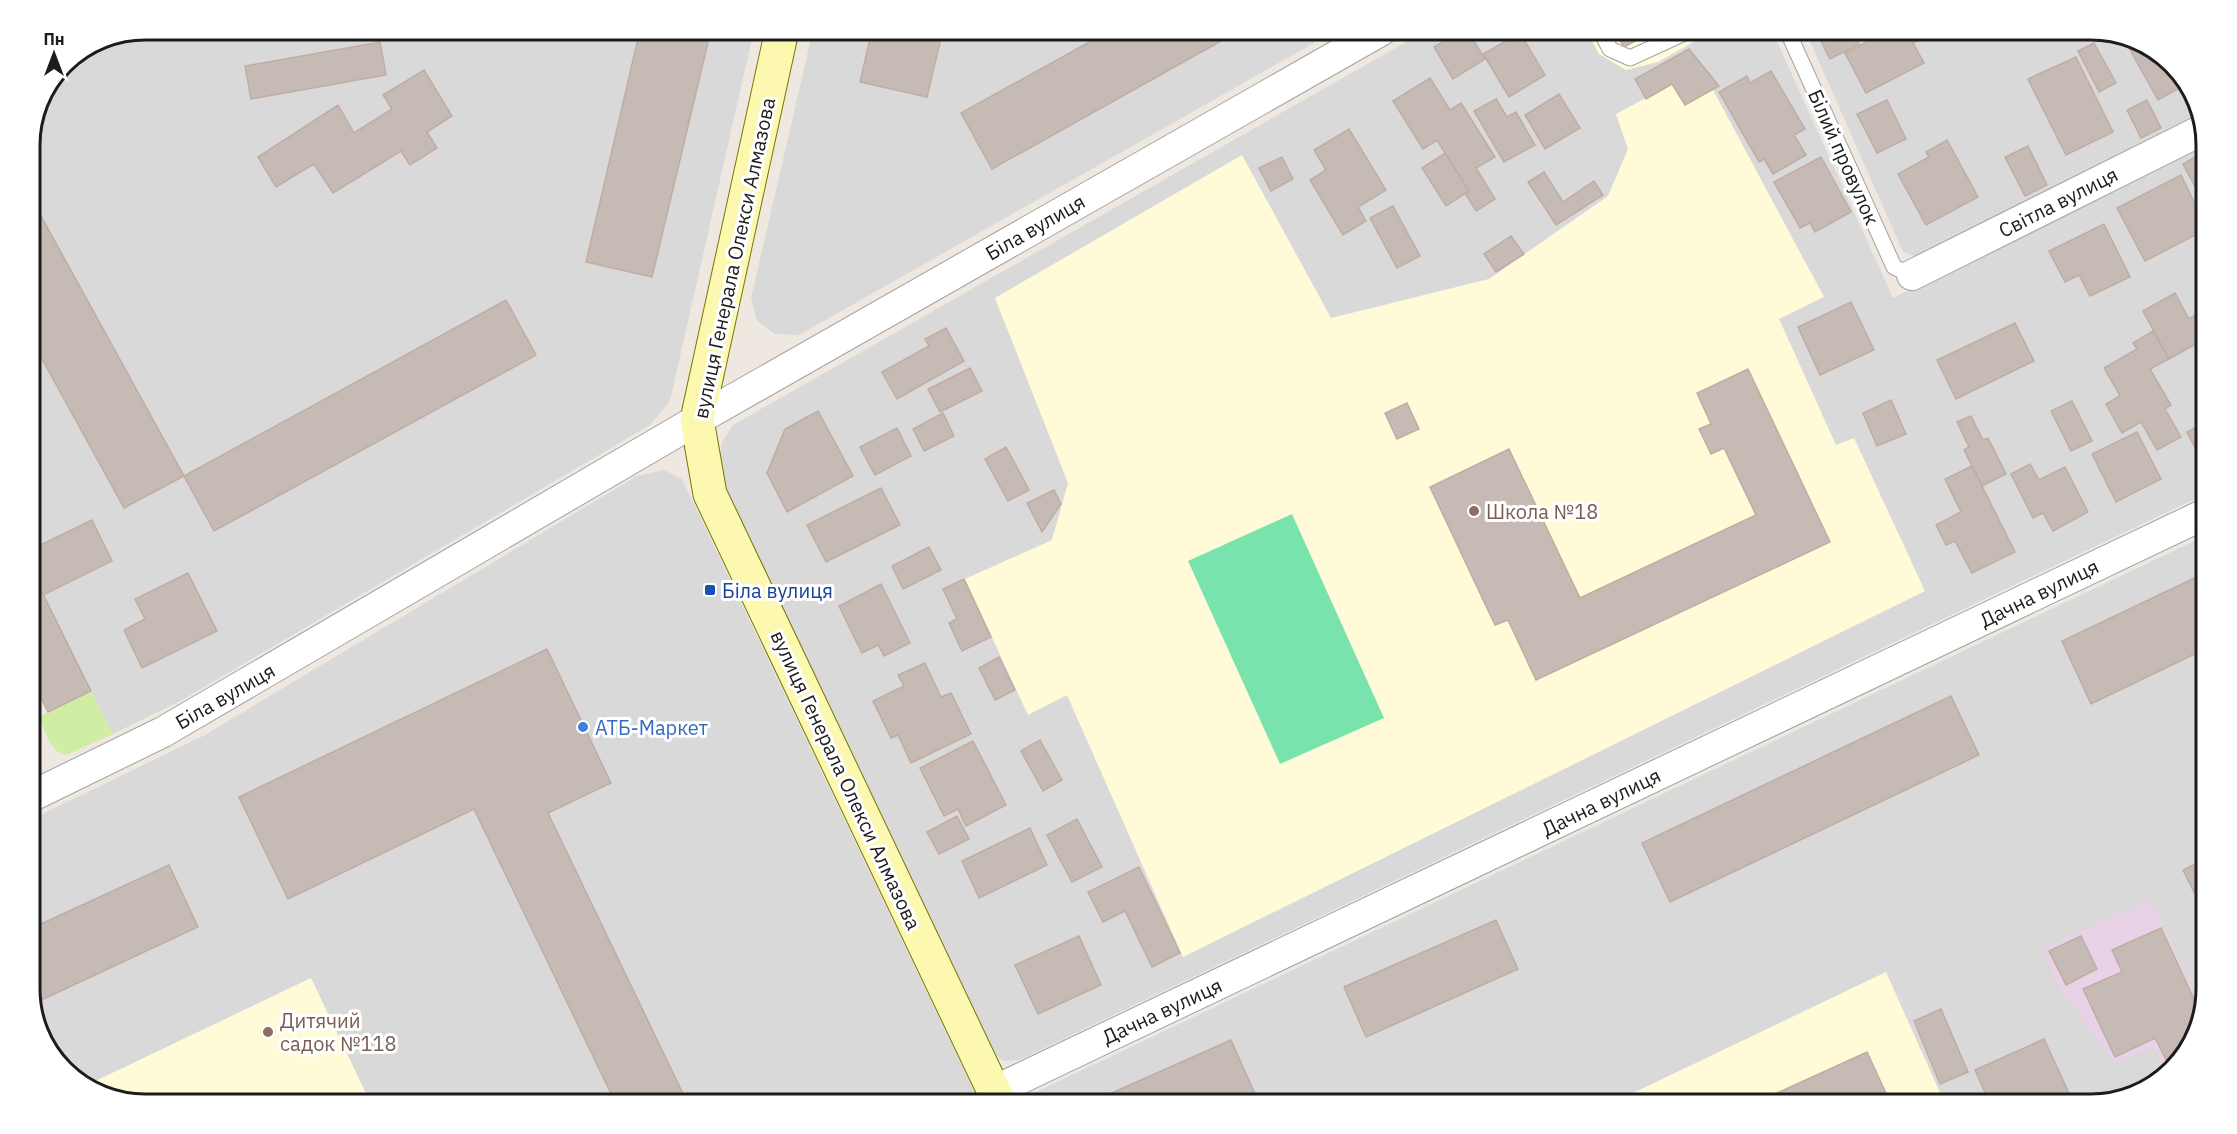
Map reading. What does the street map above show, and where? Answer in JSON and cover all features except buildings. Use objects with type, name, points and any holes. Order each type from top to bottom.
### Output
[{"type":"main road","name":"вулиця Генерала Олекси Алмазова","points":[[780,41],[697,420],[710,494],[996,1094]]},
{"type":"street","name":"Біла вулиця","points":[[41,791],[163,732],[697,420],[1364,40]]},
{"type":"street","name":"Світла вулиця","points":[[1912,275],[2195,133]]},
{"type":"street","name":"Дачна вулиця","points":[[1003,1094],[2196,518]]},
{"type":"lane","points":[[1605,40],[1610,49],[1630,58],[1669,40]]},
{"type":"lane","name":"Білий провулок","points":[[1792,40],[1894,267],[1912,275]]},
{"type":"shaded area","points":[[1319,40],[799,335],[775,334],[757,321],[751,298],[811,41]]},
{"type":"shaded area","points":[[1409,40],[1592,40],[1599,54],[1658,62],[1696,40],[1776,40],[1893,298],[2196,147],[2196,498],[1019,1060],[1003,1061],[992,1051],[722,490],[719,464],[722,442],[733,425]]},
{"type":"shaded area","points":[[1592,40],[1696,40],[1658,62],[1626,70],[1599,54]]},
{"type":"shaded area","points":[[1809,40],[2105,41],[2125,46],[2150,58],[2170,76],[2186,99],[2193,121],[1919,258],[1903,252]]},
{"type":"shaded area","points":[[139,41],[752,41],[670,401],[650,425],[182,700],[113,734],[41,590],[41,132],[51,99],[60,84],[84,84],[84,60],[87,58],[119,44]]},
{"type":"shaded area","name":"Школа №18","points":[[1672,84],[1685,105],[1713,90],[1824,297],[1779,319],[1836,445],[1854,438],[1925,591],[1183,957],[1067,695],[1028,715],[965,579],[1052,540],[1068,483],[995,298],[1242,155],[1331,318],[1489,279],[1608,196],[1628,149],[1616,114]]},
{"type":"shaded area","points":[[664,470],[682,479],[975,1094],[146,1094],[132,1093],[99,1083],[76,1067],[58,1047],[51,1035],[41,995],[41,815],[205,735],[637,476]]},
{"type":"shaded area","points":[[2196,540],[2196,1002],[2191,1022],[2179,1047],[2161,1067],[2138,1083],[2105,1093],[2091,1094],[1032,1094]]},
{"type":"shaded area","points":[[2150,899],[2196,997],[2191,1022],[2179,1047],[2163,1065],[2153,1046],[2115,1064],[2060,989],[2042,949]]},
{"type":"shaded area","points":[[1886,972],[1941,1094],[1631,1094]]},
{"type":"shaded area","name":"Дитячий садок №118","points":[[311,978],[366,1094],[146,1094],[112,1088],[95,1081]]},
{"type":"green space","points":[[1292,514],[1384,718],[1280,764],[1188,561]]},
{"type":"green space","points":[[91,691],[113,734],[66,755],[60,753],[52,745],[41,722],[41,716]]},
{"type":"place","name":"Школа №18","points":[[1474,511]]},
{"type":"place","name":"Біла вулиця","points":[[710,590]]},
{"type":"place","name":"АТБ-Маркет","points":[[583,727]]},
{"type":"place","name":"Дитячий садок №118","points":[[268,1032]]}]
